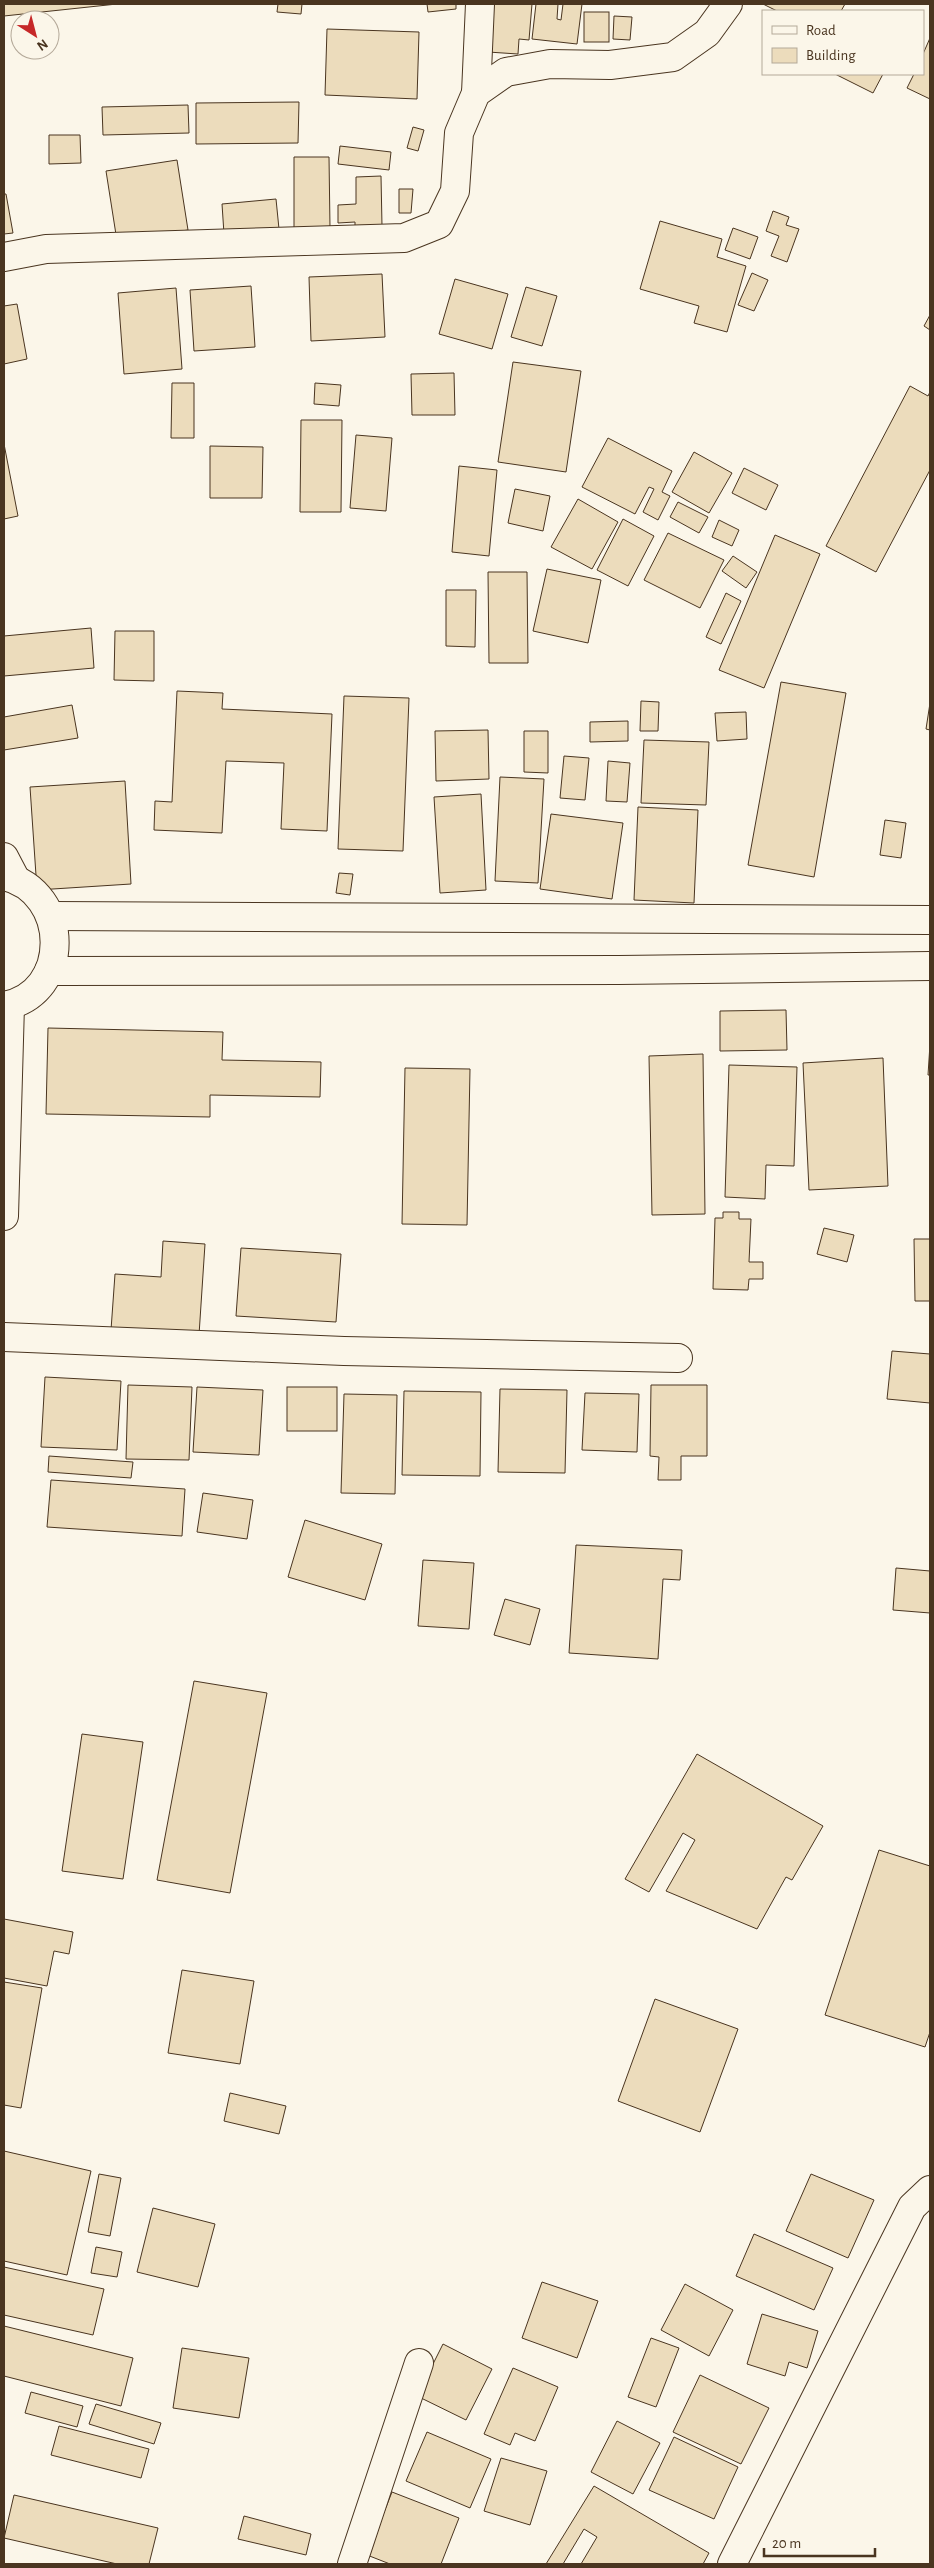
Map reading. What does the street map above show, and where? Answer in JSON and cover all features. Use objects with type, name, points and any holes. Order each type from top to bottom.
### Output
[{"type":"street","points":[[4,257],[46,249],[404,238],[439,224],[454,192],[459,133],[476,92],[480,4]]},
{"type":"street","points":[[476,92],[506,72],[550,64],[610,65],[673,57],[707,32],[728,4]]},
{"type":"street","points":[[4,1216],[7,1005],[26,997],[39,986],[49,971],[56,944],[52,916],[37,894],[7,870]]},
{"type":"street","points":[[52,916],[930,920]]},
{"type":"street","points":[[49,971],[618,970],[930,966]]},
{"type":"street","points":[[4,1338],[344,1351],[678,1358]]},
{"type":"street","points":[[732,2564],[912,2207],[930,2190]]},
{"type":"street","points":[[352,2564],[419,2363]]},
{"type":"building","points":[[4,4],[117,4],[60,10],[10,10],[10,15],[4,16]]},
{"type":"building","points":[[278,4],[302,4],[301,14],[277,12]]},
{"type":"building","points":[[427,4],[456,4],[456,9],[428,12]]},
{"type":"building","points":[[492,4],[532,4],[529,40],[519,39],[518,54],[488,52]]},
{"type":"building","points":[[536,4],[558,4],[557,19],[561,20],[563,4],[582,4],[577,44],[532,39]]},
{"type":"building","points":[[763,4],[845,4],[842,10],[775,10]]},
{"type":"building","points":[[584,12],[609,12],[609,42],[584,42]]},
{"type":"building","points":[[614,16],[632,17],[630,40],[613,39]]},
{"type":"building","points":[[327,29],[419,32],[417,99],[325,95]]},
{"type":"building","points":[[930,38],[930,99],[907,88],[914,75],[924,75],[924,52]]},
{"type":"building","points":[[837,75],[882,75],[873,93]]},
{"type":"building","points":[[299,102],[298,143],[196,144],[196,103]]},
{"type":"building","points":[[188,105],[189,133],[103,135],[102,107]]},
{"type":"building","points":[[413,127],[424,130],[418,151],[407,148]]},
{"type":"building","points":[[49,135],[80,135],[81,163],[49,164]]},
{"type":"building","points":[[340,146],[391,152],[389,170],[338,164]]},
{"type":"building","points":[[294,157],[329,157],[330,228],[294,228]]},
{"type":"building","points":[[177,160],[188,230],[117,241],[106,171]]},
{"type":"building","points":[[381,176],[382,226],[355,227],[355,222],[338,223],[338,205],[356,204],[356,177]]},
{"type":"building","points":[[399,189],[413,189],[411,213],[399,213]]},
{"type":"building","points":[[4,194],[6,194],[13,233],[4,234]]},
{"type":"building","points":[[276,199],[279,229],[224,234],[222,204]]},
{"type":"building","points":[[773,211],[789,217],[786,225],[799,229],[787,262],[771,256],[779,236],[766,231]]},
{"type":"building","points":[[660,221],[722,239],[717,257],[746,266],[727,332],[694,323],[699,306],[640,289]]},
{"type":"building","points":[[733,228],[758,237],[750,259],[725,250]]},
{"type":"building","points":[[752,273],[768,280],[754,311],[738,305]]},
{"type":"building","points":[[382,274],[385,337],[311,341],[309,277]]},
{"type":"building","points":[[455,279],[508,294],[492,349],[439,334]]},
{"type":"building","points":[[251,286],[255,347],[194,351],[190,290]]},
{"type":"building","points":[[526,287],[557,296],[542,346],[511,337]]},
{"type":"building","points":[[176,288],[182,369],[124,374],[118,293]]},
{"type":"building","points":[[17,304],[27,359],[4,364],[4,306]]},
{"type":"building","points":[[930,315],[930,330],[924,326]]},
{"type":"building","points":[[513,362],[581,371],[566,472],[498,462]]},
{"type":"building","points":[[454,373],[455,415],[412,415],[411,374]]},
{"type":"building","points":[[172,383],[194,383],[194,438],[171,438]]},
{"type":"building","points":[[315,383],[341,385],[339,406],[314,404]]},
{"type":"building","points":[[910,386],[928,396],[930,392],[930,470],[876,572],[826,546]]},
{"type":"building","points":[[301,420],[342,420],[341,512],[300,512]]},
{"type":"building","points":[[356,435],[392,438],[386,511],[350,508]]},
{"type":"building","points":[[608,438],[672,471],[662,492],[670,496],[658,520],[643,512],[654,489],[649,487],[635,514],[582,487]]},
{"type":"building","points":[[4,444],[18,516],[4,519]]},
{"type":"building","points":[[210,446],[263,447],[262,498],[210,498]]},
{"type":"building","points":[[694,452],[732,473],[709,513],[672,492]]},
{"type":"building","points":[[459,466],[497,470],[489,556],[452,552]]},
{"type":"building","points":[[744,468],[778,485],[766,510],[732,493]]},
{"type":"building","points":[[515,489],[550,496],[543,531],[508,523]]},
{"type":"building","points":[[578,499],[618,522],[592,569],[551,547]]},
{"type":"building","points":[[678,502],[708,517],[699,533],[670,517]]},
{"type":"building","points":[[623,519],[654,536],[628,586],[597,570]]},
{"type":"building","points":[[719,520],[739,530],[732,546],[712,537]]},
{"type":"building","points":[[668,533],[724,560],[700,608],[644,580]]},
{"type":"building","points":[[775,535],[820,554],[764,688],[719,670]]},
{"type":"building","points":[[733,556],[757,572],[746,588],[722,571]]},
{"type":"building","points":[[547,569],[601,580],[588,643],[533,631]]},
{"type":"building","points":[[488,572],[527,572],[528,663],[489,663]]},
{"type":"building","points":[[446,590],[476,590],[475,647],[446,646]]},
{"type":"building","points":[[726,593],[741,601],[721,644],[706,637]]},
{"type":"building","points":[[91,628],[94,668],[4,676],[4,636]]},
{"type":"building","points":[[115,631],[154,631],[154,681],[114,680]]},
{"type":"building","points":[[781,682],[846,693],[814,877],[748,865]]},
{"type":"building","points":[[177,691],[223,693],[222,709],[332,714],[327,831],[281,829],[284,763],[226,761],[222,833],[154,830],[155,801],[172,802]]},
{"type":"building","points":[[344,696],[409,698],[403,851],[338,849]]},
{"type":"building","points":[[641,701],[659,702],[658,731],[640,731]]},
{"type":"building","points":[[930,703],[930,730],[926,729]]},
{"type":"building","points":[[72,705],[78,738],[4,750],[4,717]]},
{"type":"building","points":[[746,712],[747,739],[717,741],[715,713]]},
{"type":"building","points":[[628,721],[628,741],[590,742],[590,722]]},
{"type":"building","points":[[488,730],[489,779],[436,781],[435,731]]},
{"type":"building","points":[[524,731],[548,731],[548,773],[524,772]]},
{"type":"building","points":[[644,740],[709,742],[706,805],[641,803]]},
{"type":"building","points":[[564,756],[589,758],[585,800],[560,798]]},
{"type":"building","points":[[608,761],[630,763],[627,802],[606,801]]},
{"type":"building","points":[[500,777],[544,779],[538,883],[495,881]]},
{"type":"building","points":[[125,781],[131,884],[37,890],[30,787]]},
{"type":"building","points":[[481,794],[486,890],[440,893],[434,797]]},
{"type":"building","points":[[638,807],[698,810],[694,903],[634,900]]},
{"type":"building","points":[[551,814],[623,823],[612,899],[540,889]]},
{"type":"building","points":[[885,820],[906,823],[901,858],[880,855]]},
{"type":"building","points":[[339,873],[353,874],[350,895],[336,893]]},
{"type":"building","points":[[786,1010],[787,1050],[720,1051],[720,1011]]},
{"type":"building","points":[[48,1028],[223,1032],[222,1060],[321,1062],[320,1097],[210,1095],[210,1117],[46,1114]]},
{"type":"building","points":[[930,1044],[930,1075],[928,1075]]},
{"type":"building","points":[[703,1054],[705,1214],[652,1215],[649,1056]]},
{"type":"building","points":[[883,1058],[888,1186],[809,1190],[803,1063]]},
{"type":"building","points":[[729,1065],[797,1067],[794,1166],[766,1165],[765,1199],[725,1197]]},
{"type":"building","points":[[405,1068],[470,1069],[467,1225],[402,1224]]},
{"type":"building","points":[[723,1212],[739,1212],[739,1219],[751,1219],[749,1262],[763,1262],[763,1279],[749,1279],[748,1290],[713,1289],[715,1218],[723,1218]]},
{"type":"building","points":[[824,1228],[854,1235],[847,1262],[817,1254]]},
{"type":"building","points":[[914,1239],[930,1239],[930,1301],[915,1301]]},
{"type":"building","points":[[163,1241],[205,1244],[199,1335],[111,1330],[115,1274],[161,1277]]},
{"type":"building","points":[[241,1248],[341,1254],[336,1322],[236,1316]]},
{"type":"building","points":[[892,1351],[930,1354],[930,1403],[887,1399]]},
{"type":"building","points":[[45,1377],[121,1381],[117,1450],[41,1447]]},
{"type":"building","points":[[128,1385],[192,1387],[189,1460],[126,1459]]},
{"type":"building","points":[[651,1385],[707,1385],[707,1456],[681,1456],[681,1480],[658,1480],[659,1457],[650,1456]]},
{"type":"building","points":[[197,1387],[263,1390],[259,1455],[193,1452]]},
{"type":"building","points":[[287,1387],[337,1387],[337,1431],[287,1431]]},
{"type":"building","points":[[500,1389],[567,1390],[565,1473],[498,1472]]},
{"type":"building","points":[[404,1391],[481,1392],[480,1476],[402,1475]]},
{"type":"building","points":[[585,1393],[639,1394],[637,1452],[582,1450]]},
{"type":"building","points":[[344,1394],[397,1395],[395,1494],[341,1493]]},
{"type":"building","points":[[49,1456],[133,1462],[131,1478],[48,1472]]},
{"type":"building","points":[[51,1480],[185,1489],[182,1536],[47,1527]]},
{"type":"building","points":[[203,1493],[253,1500],[247,1539],[197,1532]]},
{"type":"building","points":[[305,1520],[382,1544],[365,1600],[288,1577]]},
{"type":"building","points":[[576,1545],[682,1550],[680,1580],[663,1579],[658,1659],[569,1653]]},
{"type":"building","points":[[423,1560],[474,1563],[469,1629],[418,1626]]},
{"type":"building","points":[[896,1568],[930,1571],[930,1613],[893,1610]]},
{"type":"building","points":[[505,1599],[540,1609],[530,1645],[494,1635]]},
{"type":"building","points":[[194,1681],[267,1693],[230,1893],[157,1880]]},
{"type":"building","points":[[82,1734],[143,1742],[123,1879],[62,1871]]},
{"type":"building","points":[[697,1754],[823,1826],[792,1880],[786,1877],[757,1929],[666,1891],[695,1840],[683,1833],[649,1892],[625,1879]]},
{"type":"building","points":[[879,1850],[930,1866],[930,2032],[925,2047],[825,2015]]},
{"type":"building","points":[[4,1919],[73,1932],[69,1954],[54,1951],[47,1986],[4,1978]]},
{"type":"building","points":[[182,1970],[254,1981],[240,2064],[168,2053]]},
{"type":"building","points":[[4,1982],[42,1988],[21,2108],[4,2105]]},
{"type":"building","points":[[655,1999],[738,2029],[700,2132],[618,2101]]},
{"type":"building","points":[[230,2093],[286,2106],[279,2134],[224,2121]]},
{"type":"building","points":[[4,2151],[91,2171],[67,2275],[4,2261]]},
{"type":"building","points":[[99,2174],[121,2178],[110,2236],[88,2232]]},
{"type":"building","points":[[811,2174],[874,2200],[848,2258],[786,2231]]},
{"type":"building","points":[[153,2208],[215,2224],[198,2287],[137,2272]]},
{"type":"building","points":[[754,2234],[833,2268],[814,2310],[736,2276]]},
{"type":"building","points":[[96,2247],[122,2252],[117,2277],[91,2273]]},
{"type":"building","points":[[4,2267],[104,2289],[93,2335],[4,2315]]},
{"type":"building","points":[[542,2282],[598,2301],[577,2358],[522,2338]]},
{"type":"building","points":[[685,2284],[733,2310],[709,2356],[661,2330]]},
{"type":"building","points":[[762,2314],[818,2331],[807,2368],[789,2362],[785,2376],[747,2364]]},
{"type":"building","points":[[4,2326],[133,2358],[121,2406],[4,2376]]},
{"type":"building","points":[[651,2338],[679,2348],[656,2407],[628,2397]]},
{"type":"building","points":[[443,2344],[492,2369],[466,2420],[417,2396]]},
{"type":"building","points":[[182,2348],[249,2358],[239,2418],[173,2408]]},
{"type":"building","points":[[513,2368],[558,2387],[535,2441],[515,2433],[510,2445],[484,2434]]},
{"type":"building","points":[[700,2375],[769,2408],[741,2464],[673,2432]]},
{"type":"building","points":[[31,2392],[83,2406],[77,2427],[25,2413]]},
{"type":"building","points":[[96,2404],[161,2423],[154,2444],[89,2424]]},
{"type":"building","points":[[617,2421],[660,2443],[633,2494],[591,2472]]},
{"type":"building","points":[[59,2426],[149,2449],[141,2478],[51,2455]]},
{"type":"building","points":[[427,2432],[491,2459],[470,2508],[406,2481]]},
{"type":"building","points":[[674,2437],[738,2467],[714,2519],[649,2490]]},
{"type":"building","points":[[501,2458],[547,2471],[530,2525],[484,2511]]},
{"type":"building","points":[[594,2486],[709,2553],[703,2564],[581,2564],[597,2537],[584,2529],[563,2564],[546,2564]]},
{"type":"building","points":[[392,2492],[459,2518],[441,2564],[390,2564],[367,2555]]},
{"type":"building","points":[[14,2495],[158,2528],[149,2564],[117,2564],[4,2538]]},
{"type":"building","points":[[244,2516],[311,2534],[306,2555],[238,2539]]}]
